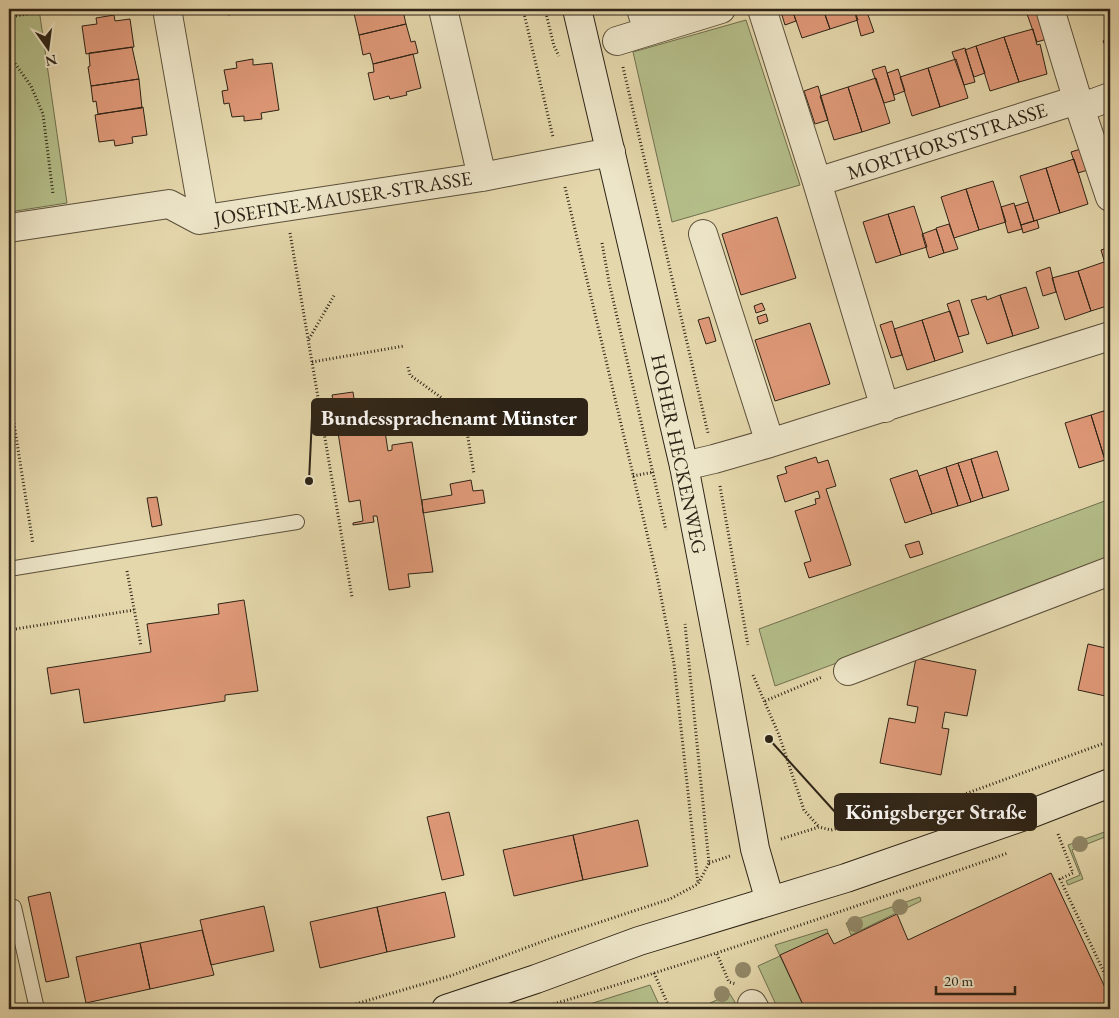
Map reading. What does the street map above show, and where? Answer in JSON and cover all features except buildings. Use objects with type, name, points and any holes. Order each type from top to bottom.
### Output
[{"type":"street","name":"JOSEFINE-MAUSER-STRASSE","points":[[167,9],[204,219]]},
{"type":"street","name":"JOSEFINE-MAUSER-STRASSE","points":[[443,9],[482,177]]},
{"type":"street","name":"HOHER HECKENWEG","points":[[578,9],[684,466],[755,849],[770,901]]},
{"type":"street","points":[[617,41],[645,20],[721,9]]},
{"type":"street","points":[[762,9],[817,182],[885,408]]},
{"type":"street","points":[[1050,9],[1078,104],[1110,197]]},
{"type":"street","name":"MORTHORSTSTRASSE","points":[[817,182],[1078,104],[1110,97]]},
{"type":"street","name":"JOSEFINE-MAUSER-STRASSE","points":[[9,228],[169,204],[198,220],[482,177],[611,152]]},
{"type":"street","points":[[703,234],[770,443]]},
{"type":"street","points":[[684,466],[770,443],[885,408],[1110,336]]},
{"type":"street","points":[[848,671],[1110,570]]},
{"type":"street","points":[[446,1009],[536,979],[639,941],[846,878],[1030,814],[1110,783]]},
{"type":"lane","points":[[9,569],[297,522]]},
{"type":"lane","points":[[14,907],[37,1009]]},
{"type":"path","points":[[9,17],[59,9]]},
{"type":"path","points":[[523,9],[633,476],[674,664],[698,884]]},
{"type":"path","points":[[546,9],[554,46],[562,63]]},
{"type":"path","points":[[617,41],[726,511],[748,647]]},
{"type":"path","points":[[9,55],[31,86],[43,114],[56,221]]},
{"type":"path","points":[[286,207],[352,597]]},
{"type":"path","points":[[602,237],[602,247],[609,282],[666,531]]},
{"type":"path","points":[[308,340],[335,294]]},
{"type":"path","points":[[312,362],[404,346]]},
{"type":"path","points":[[408,367],[410,375],[464,414],[474,474]]},
{"type":"path","points":[[9,392],[36,565]]},
{"type":"path","points":[[467,426],[478,424]]},
{"type":"path","points":[[633,476],[654,472]]},
{"type":"path","points":[[123,550],[141,646]]},
{"type":"path","points":[[9,630],[134,610]]},
{"type":"path","points":[[339,1009],[450,976],[552,938],[670,900],[698,884],[709,863],[684,619]]},
{"type":"path","points":[[752,666],[753,676],[779,735],[804,810],[819,827]]},
{"type":"path","points":[[765,701],[838,671],[848,671]]},
{"type":"path","points":[[709,863],[819,827],[831,830],[932,806],[1110,741]]},
{"type":"path","points":[[1049,838],[1067,831]]},
{"type":"path","points":[[1058,834],[1073,873],[1060,879],[1110,985]]},
{"type":"path","points":[[544,1007],[717,954],[855,908],[1012,851]]},
{"type":"path","points":[[717,954],[730,982],[743,985],[754,1007]]},
{"type":"path","points":[[654,973],[670,1009]]},
{"type":"green space","points":[[9,9],[39,9],[67,203],[9,212]]},
{"type":"green space","points":[[746,20],[800,185],[672,222],[633,52]]},
{"type":"green space","points":[[1110,499],[1110,561],[775,686],[759,629]]},
{"type":"green space","points":[[1110,830],[1110,835],[1072,850],[1083,879],[1068,885],[1066,881],[1080,875],[1068,845]]},
{"type":"green space","points":[[920,897],[921,901],[851,935],[846,923]]},
{"type":"green space","points":[[827,929],[828,933],[780,956],[775,945]]},
{"type":"green space","points":[[780,956],[804,1007],[799,1009],[778,1009],[758,966]]},
{"type":"green space","points":[[650,985],[661,1009],[574,1009]]},
{"type":"green space","points":[[730,994],[739,1009],[697,1009]]},
{"type":"place","name":"Bundessprachenamt Münster","points":[[309,481]]},
{"type":"place","name":"Königsberger Straße","points":[[769,739]]}]
